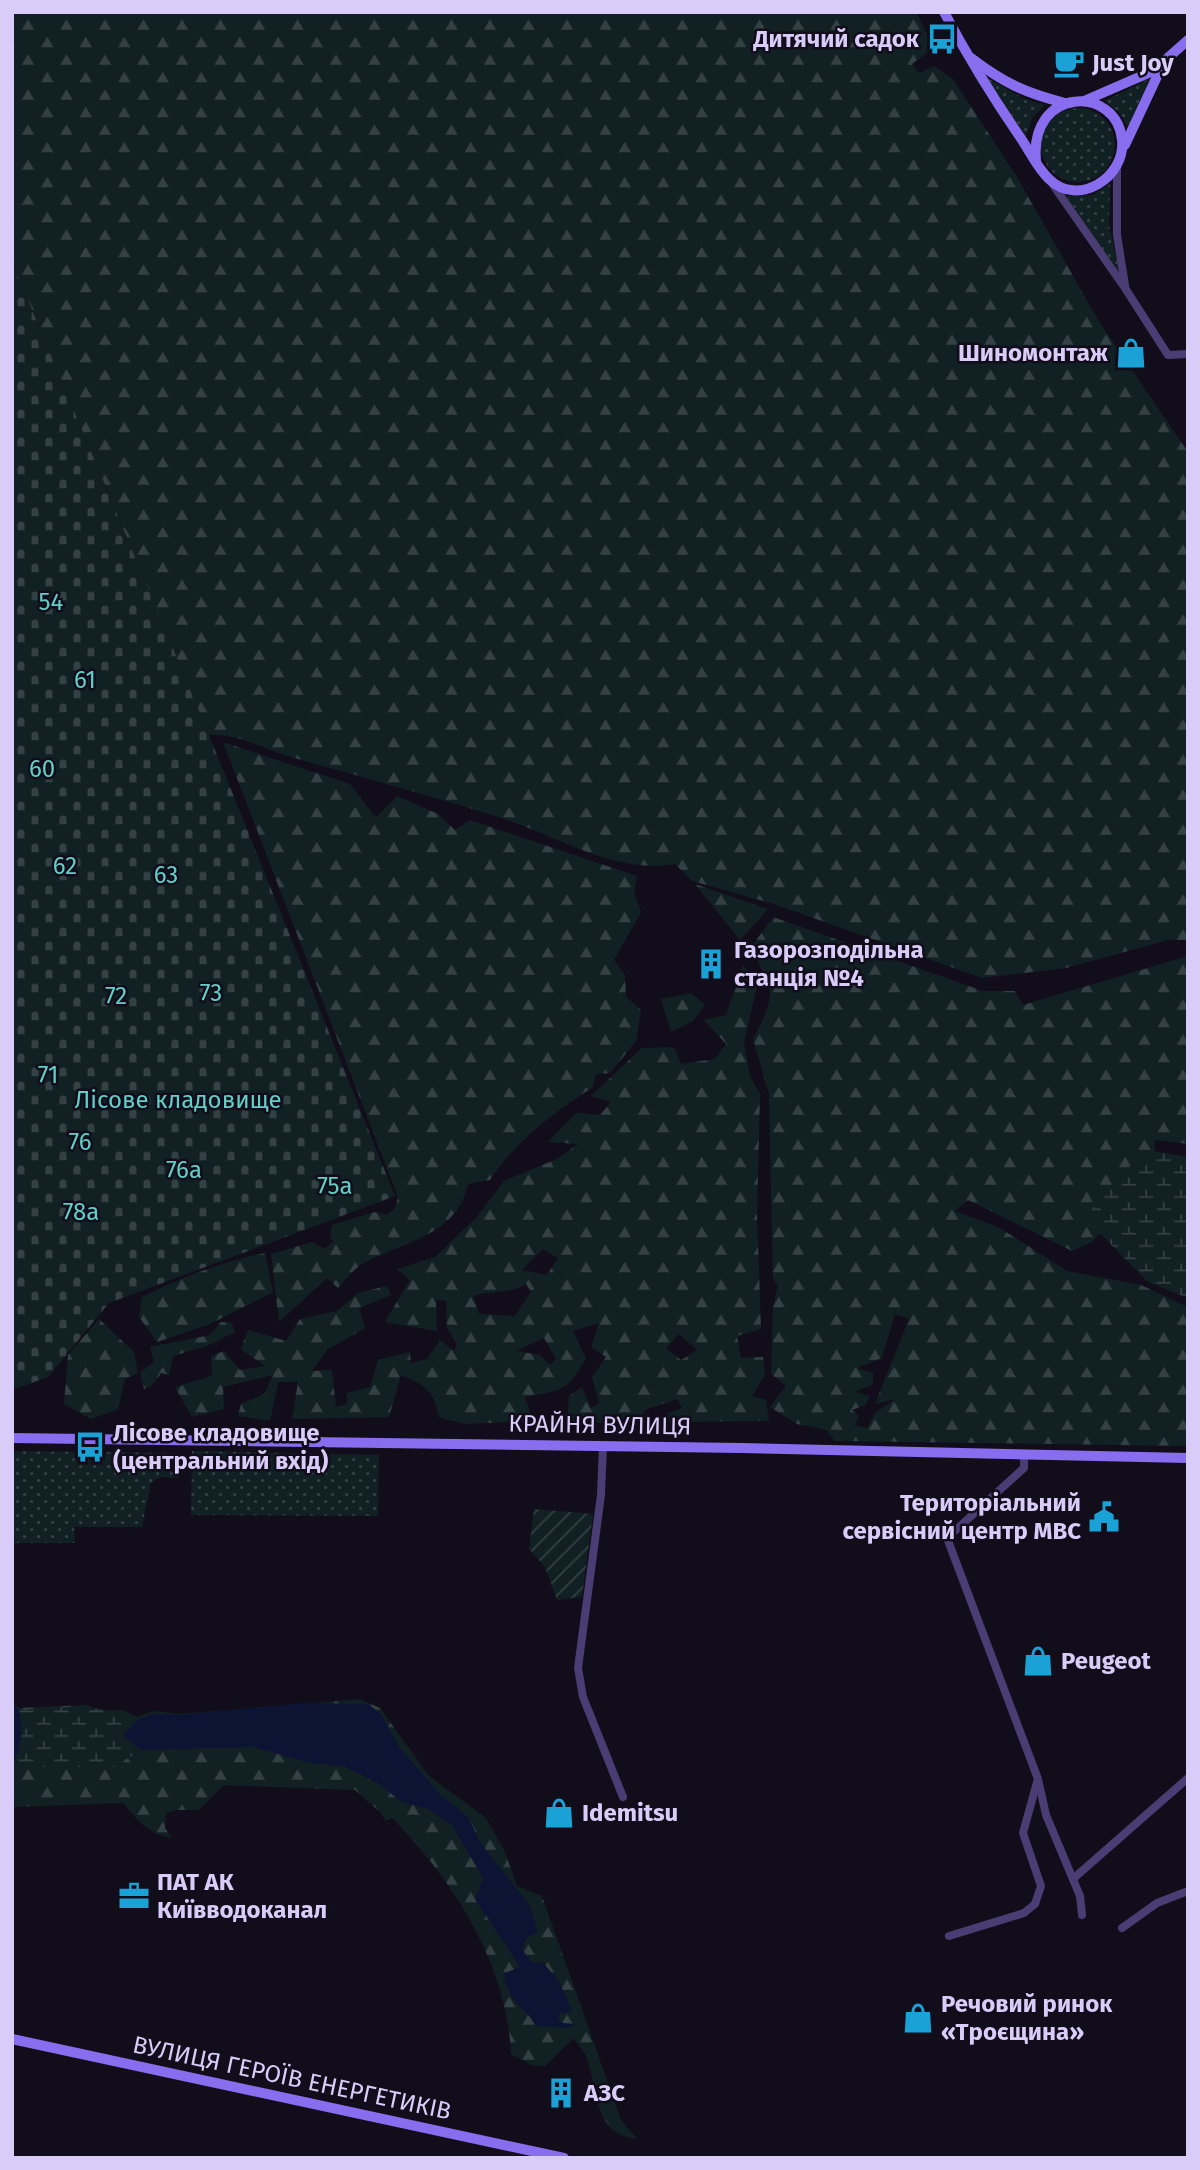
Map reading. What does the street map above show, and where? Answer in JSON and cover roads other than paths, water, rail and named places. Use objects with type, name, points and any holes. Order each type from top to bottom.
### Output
[{"type":"street","points":[[944,12],[966,54],[1168,355],[1188,354]]},
{"type":"street","points":[[966,54],[1005,83],[1028,94],[1065,103],[1084,101],[1131,83],[1164,64],[1188,40]]},
{"type":"street","points":[[1125,288],[1117,235],[1117,168],[1164,64]]},
{"type":"street","points":[[1084,101],[1109,113],[1118,124],[1123,151]]},
{"type":"street","points":[[1036,160],[1037,132],[1043,119],[1065,103]]},
{"type":"street","points":[[1049,179],[1070,189],[1082,190],[1107,179],[1117,168]]},
{"type":"street","name":"КРАЙНЯ ВУЛИЦЯ","points":[[12,1438],[1188,1458]]},
{"type":"street","points":[[603,1446],[601,1495],[578,1668],[583,1697],[623,1797]]},
{"type":"street","points":[[1024,1455],[1024,1468],[947,1538],[1038,1779],[1046,1815],[1074,1878],[1082,1915]]},
{"type":"street","points":[[1074,1878],[1188,1778]]},
{"type":"street","points":[[949,1936],[1024,1913],[1035,1904],[1041,1886],[1023,1833],[1038,1779]]},
{"type":"street","points":[[1122,1927],[1157,1903],[1188,1891]]},
{"type":"street","name":"ВУЛИЦЯ ГЕРОЇВ ЕНЕРГЕТИКІВ","points":[[12,2039],[564,2158]]},
{"type":"water","points":[[303,1703],[368,1704],[381,1714],[399,1747],[440,1794],[469,1818],[480,1842],[530,1906],[538,1933],[526,1939],[523,1951],[533,1963],[543,1963],[559,1981],[572,2011],[559,2014],[558,2019],[563,2023],[575,2024],[568,2028],[537,2026],[513,1999],[503,1974],[520,1967],[475,1899],[483,1878],[452,1825],[430,1810],[400,1801],[381,1785],[343,1766],[309,1763],[254,1747],[141,1750],[123,1736],[137,1720],[153,1714],[179,1715]]},
{"type":"water","points":[[13,1704],[19,1710],[21,1732],[20,1744],[12,1766]]},
{"type":"place","name":"Дитячий садок","points":[[942,39]]},
{"type":"place","name":"Just Joy","points":[[1069,63]]},
{"type":"place","name":"Шиномонтаж","points":[[1131,353]]},
{"type":"place","name":"Газорозподільна станція №4","points":[[711,964]]},
{"type":"place","name":"Лісове кладовище (центральний вхід)","points":[[90,1447]]},
{"type":"place","name":"Територіальний сервісний центр МВС","points":[[1104,1517]]},
{"type":"place","name":"Peugeot","points":[[1038,1661]]},
{"type":"place","name":"Idemitsu","points":[[559,1813]]},
{"type":"place","name":"ПАТ АК Київводоканал","points":[[134,1896]]},
{"type":"place","name":"Речовий ринок «Троєщина»","points":[[918,2018]]},
{"type":"place","name":"АЗС","points":[[561,2093]]},
{"type":"park label","name":"54","points":[[51,602]]},
{"type":"park label","name":"61","points":[[85,680]]},
{"type":"park label","name":"60","points":[[42,769]]},
{"type":"park label","name":"62","points":[[65,866]]},
{"type":"park label","name":"63","points":[[166,875]]},
{"type":"park label","name":"73","points":[[211,993]]},
{"type":"park label","name":"72","points":[[116,996]]},
{"type":"park label","name":"71","points":[[48,1075]]},
{"type":"park label","name":"Лісове кладовище","points":[[178,1100]]},
{"type":"park label","name":"76","points":[[80,1142]]},
{"type":"park label","name":"76а","points":[[184,1170]]},
{"type":"park label","name":"75а","points":[[335,1186]]},
{"type":"park label","name":"78а","points":[[81,1212]]}]
